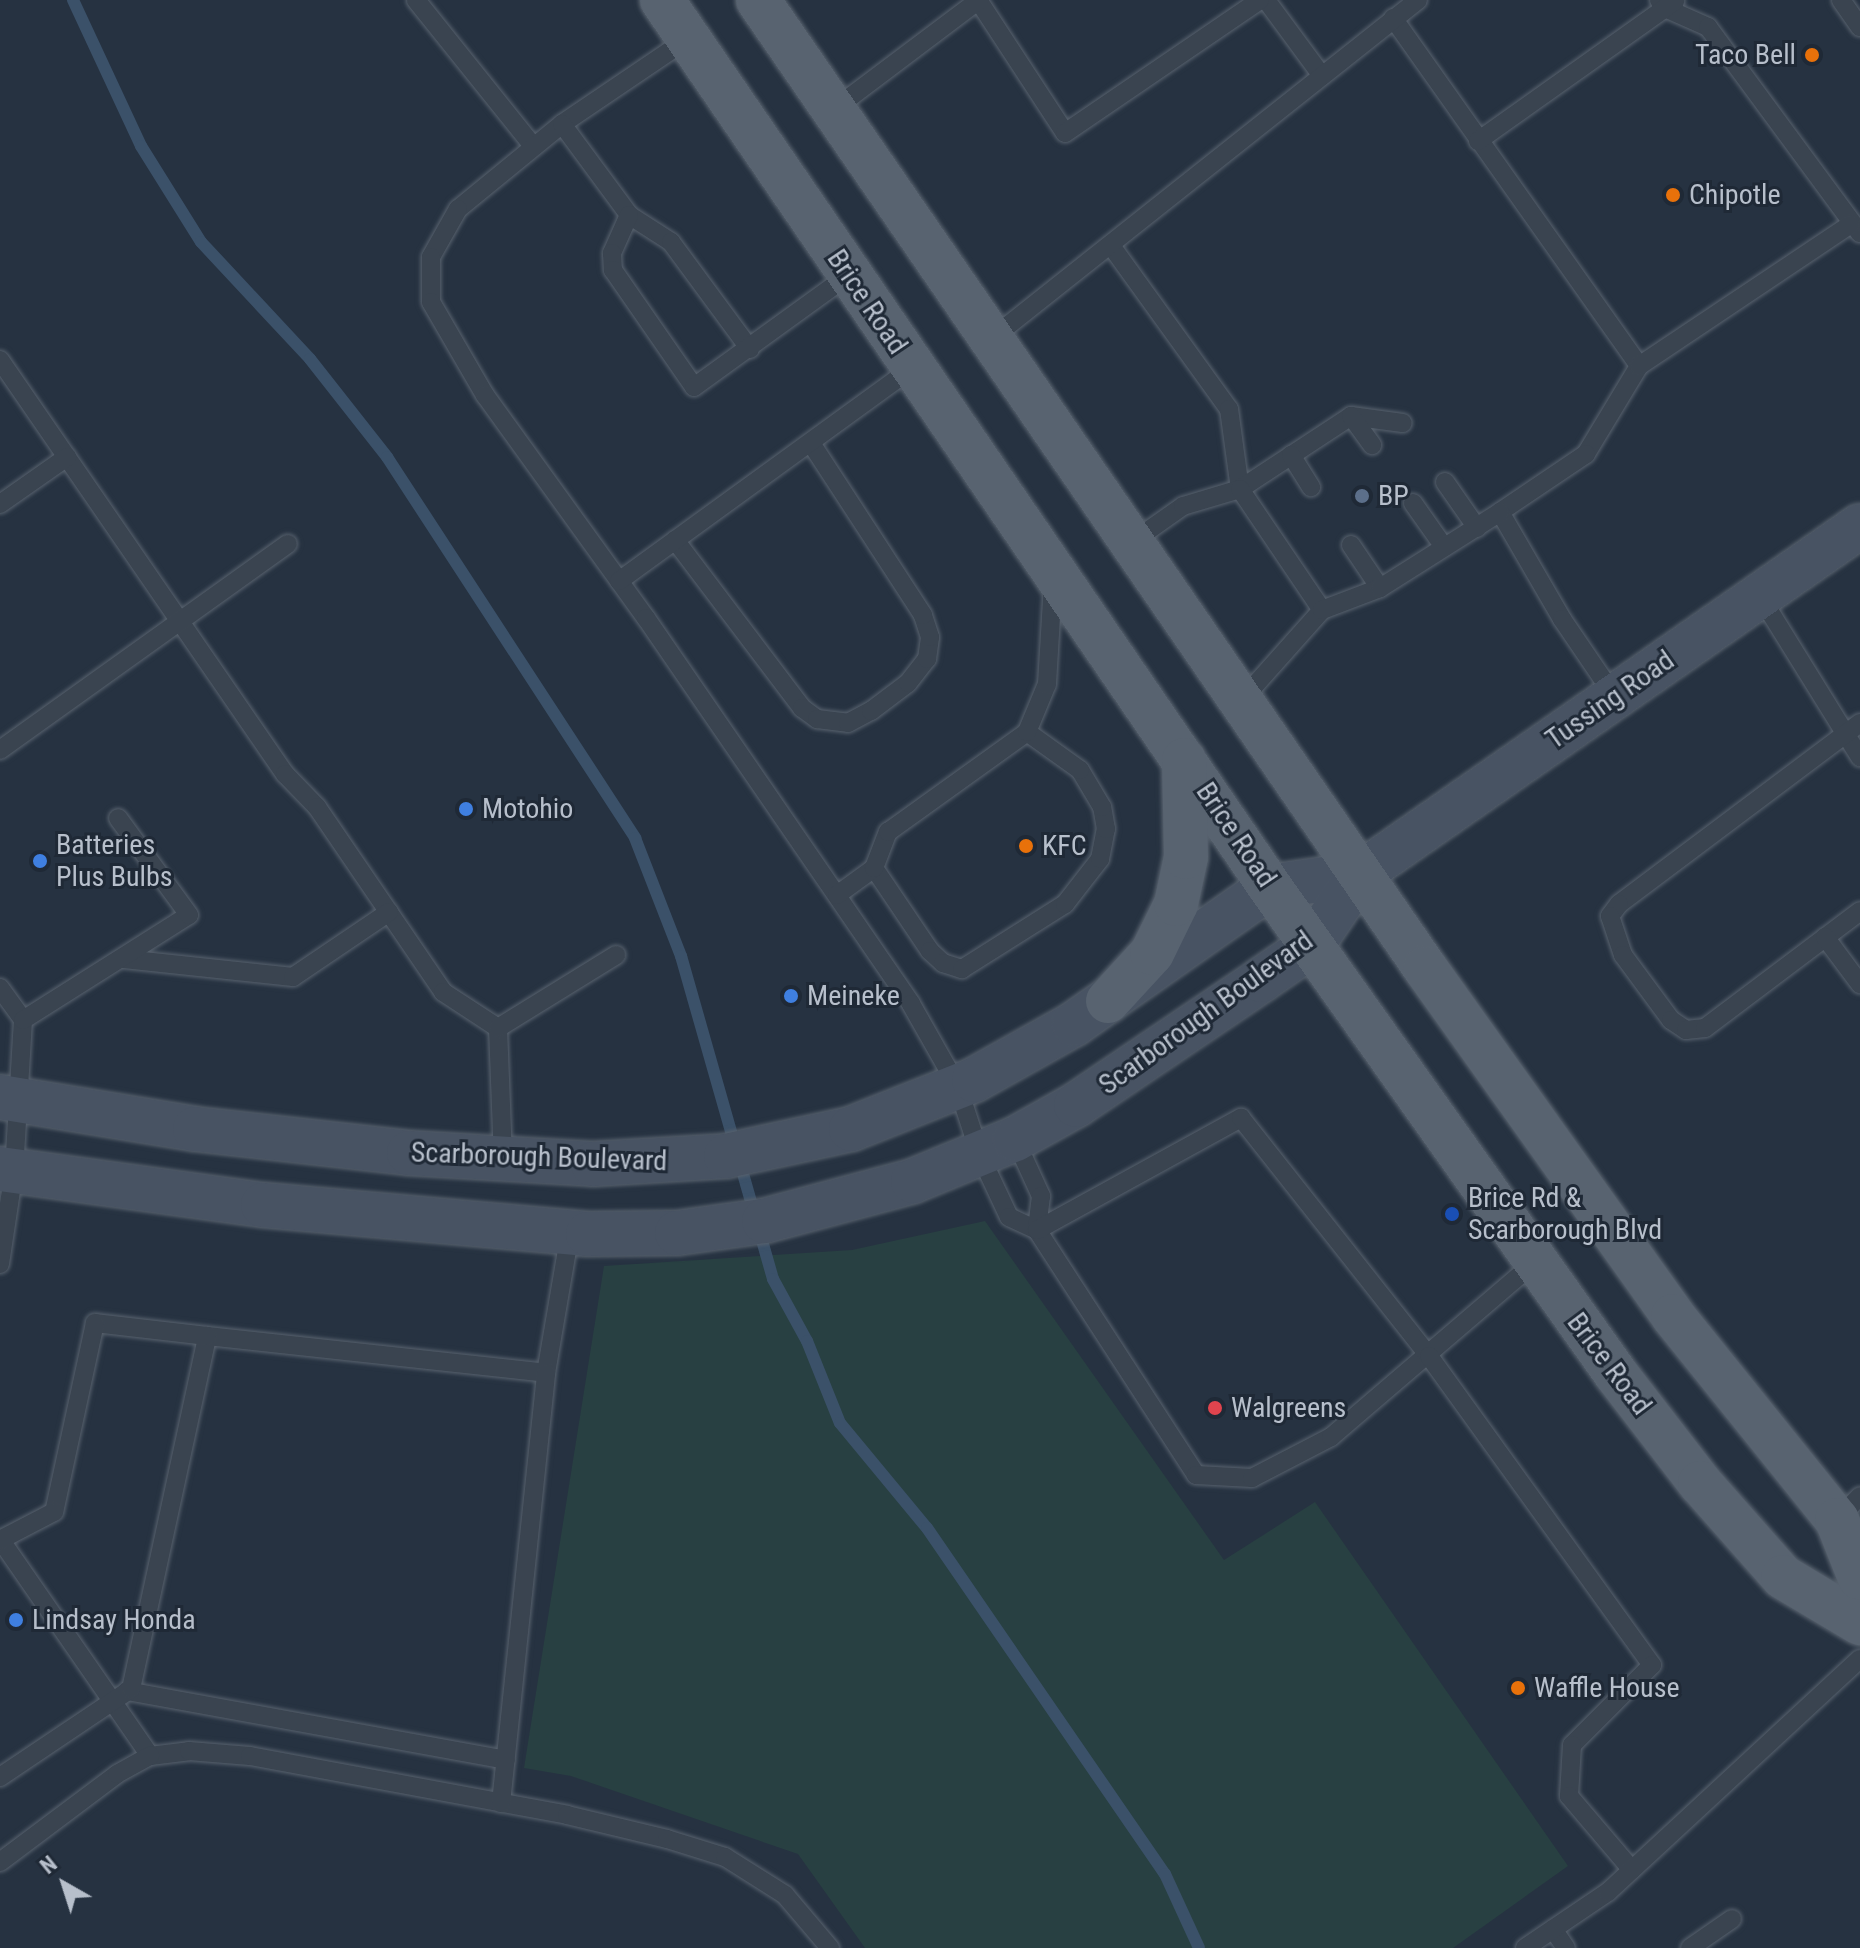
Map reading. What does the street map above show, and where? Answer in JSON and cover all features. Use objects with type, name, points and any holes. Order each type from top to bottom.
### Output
[{"type":"main road","name":"Brice Road","points":[[662,0],[912,368],[1184,757],[1270,887],[1534,1263],[1700,1483],[1783,1577],[1860,1623]]},
{"type":"main road","points":[[758,0],[1360,874],[1673,1316],[1848,1508],[1860,1578]]},
{"type":"main road","points":[[1108,1001],[1152,953],[1176,904],[1186,857],[1184,757]]},
{"type":"street","name":"Tussing Road","points":[[1360,874],[1860,526]]},
{"type":"street","name":"Scarborough Boulevard","points":[[10,1099],[255,1137],[503,1160],[679,1162],[812,1139],[958,1087],[1043,1044],[1270,887],[1360,874]]},
{"type":"street","name":"Scarborough Boulevard","points":[[7,1170],[263,1205],[570,1233],[677,1233],[832,1206],[997,1147],[1115,1080],[1312,945],[1360,874]]},
{"type":"lane","points":[[416,0],[533,146]]},
{"type":"lane","points":[[833,110],[979,1],[1065,133],[1263,0],[1322,76]]},
{"type":"lane","points":[[991,339],[1112,247],[1418,0]]},
{"type":"lane","points":[[1841,0],[1860,27]]},
{"type":"lane","points":[[1241,701],[1322,610],[1380,588],[1477,528],[1586,454],[1639,366],[1855,228],[1708,27],[1667,3],[1478,141]]},
{"type":"lane","points":[[1393,18],[1639,366]]},
{"type":"lane","points":[[689,38],[562,124],[458,209],[431,257],[431,302],[485,395],[619,581],[911,1004],[958,1087],[997,1147],[1041,1196],[1037,1230]]},
{"type":"lane","points":[[562,124],[629,215],[671,242],[750,349]]},
{"type":"lane","points":[[629,215],[612,253],[613,270],[694,387],[849,275]]},
{"type":"lane","points":[[1112,247],[1229,409],[1240,489],[1322,610]]},
{"type":"lane","points":[[0,360],[285,774],[317,807],[443,992],[498,1028]]},
{"type":"lane","points":[[619,581],[912,368]]},
{"type":"lane","points":[[1132,542],[1183,506],[1240,489],[1351,416],[1403,423]]},
{"type":"lane","points":[[1351,416],[1372,445]]},
{"type":"lane","points":[[675,540],[794,699],[817,719],[848,723],[871,711],[908,683],[927,659],[930,637],[923,615],[811,443]]},
{"type":"lane","points":[[1291,455],[1311,487]]},
{"type":"lane","points":[[0,504],[67,457]]},
{"type":"lane","points":[[1445,482],[1477,528]]},
{"type":"lane","points":[[1413,503],[1444,547]]},
{"type":"lane","points":[[1500,512],[1562,619],[1615,697]]},
{"type":"lane","points":[[0,750],[180,618],[288,544]]},
{"type":"lane","points":[[1351,545],[1380,588]]},
{"type":"lane","points":[[837,895],[874,868],[888,832],[1027,732],[1047,684],[1054,572]]},
{"type":"lane","points":[[1760,596],[1853,728],[1860,757]]},
{"type":"lane","points":[[1853,728],[1619,904],[1610,916],[1623,955],[1671,1020],[1686,1030],[1705,1028],[1860,911]]},
{"type":"lane","points":[[874,868],[930,951],[943,963],[962,969],[1065,904],[1100,859],[1106,829],[1102,807],[1080,770],[1027,732]]},
{"type":"lane","points":[[23,1020],[124,959],[189,915],[118,818]]},
{"type":"lane","points":[[124,959],[293,977],[389,912]]},
{"type":"lane","points":[[1825,937],[1860,984]]},
{"type":"lane","points":[[498,1028],[616,955]]},
{"type":"lane","points":[[0,988],[23,1020],[10,1099],[0,1264]]},
{"type":"lane","points":[[498,1028],[503,1160]]},
{"type":"lane","points":[[1037,1230],[1241,1118],[1429,1356],[1652,1665],[1572,1745],[1569,1796],[1632,1870]]},
{"type":"lane","points":[[997,1147],[1009,1217],[1037,1230],[1196,1475],[1252,1478],[1331,1437],[1534,1263]]},
{"type":"lane","points":[[501,1803],[546,1373],[570,1233]]},
{"type":"lane","points":[[150,1756],[109,1701],[0,1539],[54,1512],[95,1323],[546,1373]]},
{"type":"lane","points":[[127,1691],[207,1336]]},
{"type":"lane","points":[[1525,1948],[1632,1870],[1860,1659]]},
{"type":"lane","points":[[0,1777],[127,1691],[506,1760]]},
{"type":"lane","points":[[0,1862],[117,1774],[150,1756],[189,1751],[250,1756],[501,1803],[725,1857],[785,1895],[830,1948]]},
{"type":"lane","points":[[1690,1948],[1732,1919]]},
{"type":"lane","points":[[1553,1929],[1566,1948]]},
{"type":"green space","points":[[985,1221],[1224,1560],[1315,1502],[1568,1866],[1453,1948],[865,1948],[798,1854],[571,1776],[524,1768],[604,1266],[852,1250]]},
{"type":"waterway","points":[[73,0],[141,146],[201,242],[310,359],[387,457],[635,838],[681,956],[773,1279],[807,1341],[840,1423],[927,1528],[1165,1874],[1199,1948]]},
{"type":"place","name":"Taco Bell","points":[[1812,55]]},
{"type":"place","name":"Chipotle","points":[[1673,195]]},
{"type":"place","name":"BP","points":[[1362,496]]},
{"type":"place","name":"Motohio","points":[[466,809]]},
{"type":"place","name":"KFC","points":[[1026,846]]},
{"type":"place","name":"Batteries Plus Bulbs","points":[[40,861]]},
{"type":"place","name":"Meineke","points":[[791,996]]},
{"type":"place","name":"Brice Rd & Scarborough Blvd","points":[[1452,1214]]},
{"type":"place","name":"Walgreens","points":[[1215,1408]]},
{"type":"place","name":"Lindsay Honda","points":[[16,1620]]},
{"type":"place","name":"Waffle House","points":[[1518,1688]]}]
